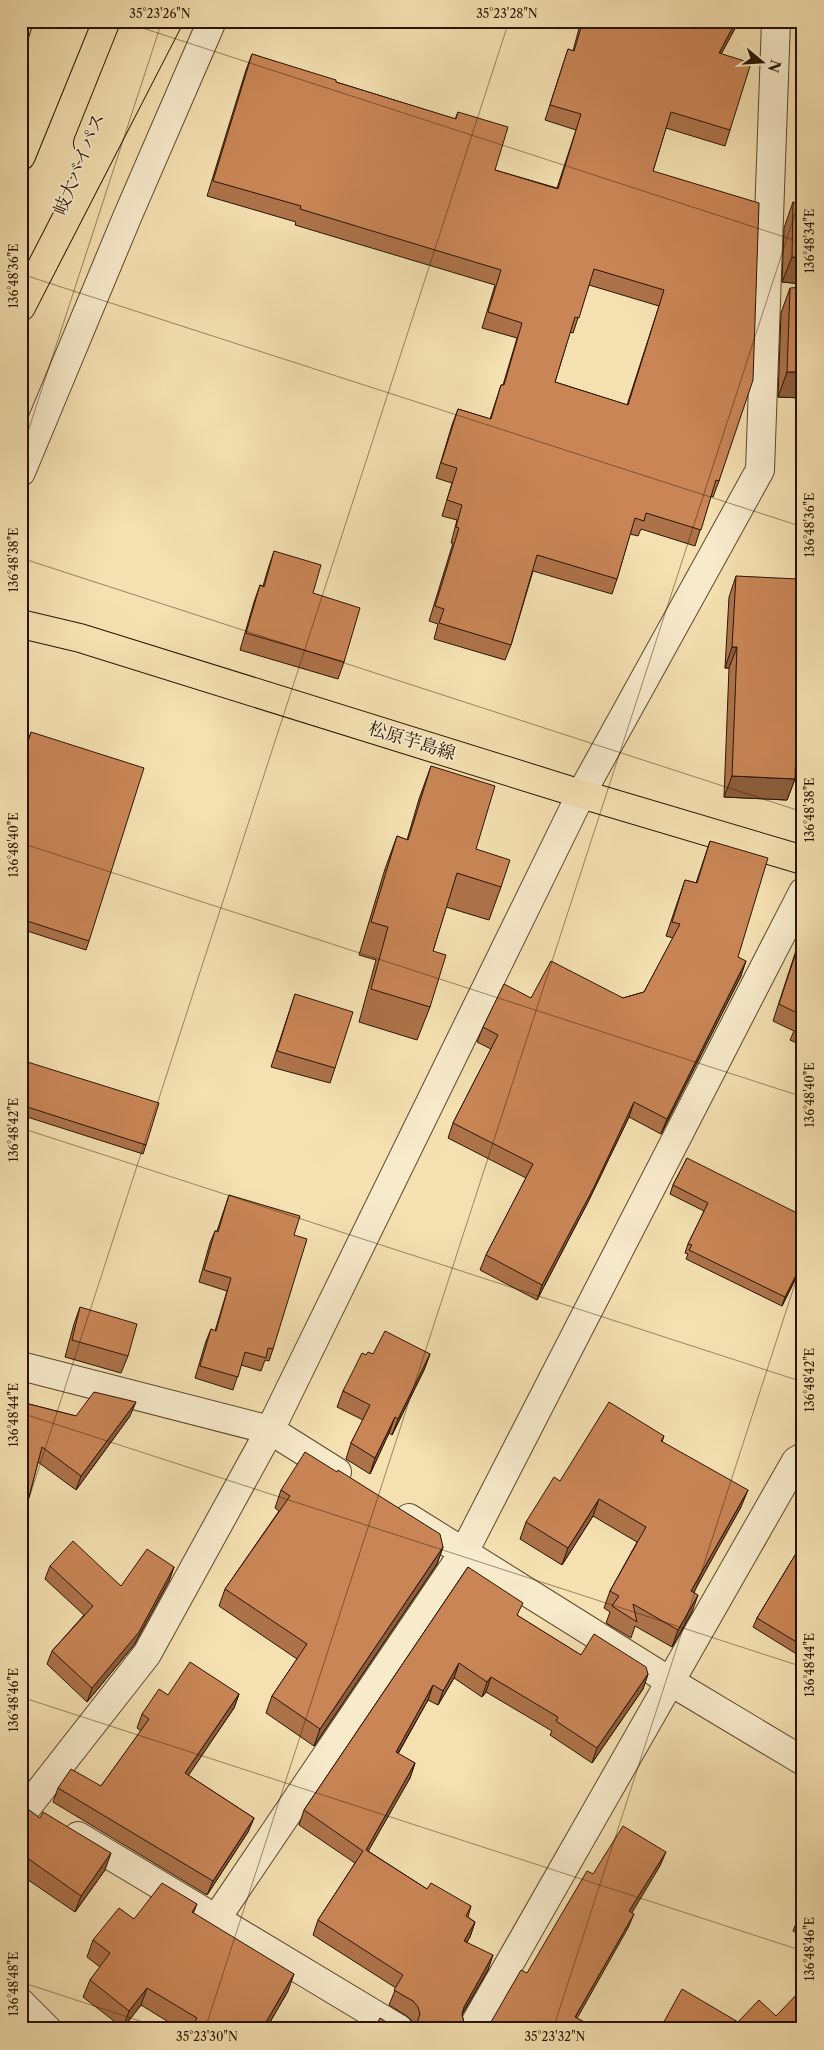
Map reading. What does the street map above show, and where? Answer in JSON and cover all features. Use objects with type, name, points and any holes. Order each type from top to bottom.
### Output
[{"type":"main road","points":[[21,111],[48,21]]},
{"type":"main road","points":[[21,156],[76,21]]},
{"type":"main road","name":"岐大バイパス","points":[[21,307],[137,21]]},
{"type":"main road","points":[[21,307],[168,21]]},
{"type":"main road","name":"松原芋島線","points":[[21,624],[80,638],[581,794],[803,860]]},
{"type":"street","points":[[21,472],[124,224],[212,21]]},
{"type":"street","points":[[399,2029],[37,1811],[147,1654],[270,1430],[581,794],[760,470],[776,21]]},
{"type":"street","points":[[766,297],[794,298]]},
{"type":"street","points":[[216,1919],[464,1552],[803,892]]},
{"type":"street","points":[[21,1366],[270,1430],[354,1483]]},
{"type":"street","points":[[472,2029],[796,1461],[803,1456]]},
{"type":"street","points":[[388,1504],[671,1682],[803,1760]]},
{"type":"street","points":[[21,2003],[47,2029]]},
{"type":"building","points":[[583,21],[736,21],[719,53],[751,63],[730,130],[671,112],[653,171],[759,203],[753,380],[719,481],[716,480],[701,530],[646,513],[644,521],[635,518],[617,579],[537,555],[511,645],[439,623],[444,609],[435,606],[459,528],[456,527],[462,505],[447,500],[457,468],[441,463],[458,409],[491,419],[501,385],[504,385],[522,323],[488,312],[501,270],[300,209],[301,206],[213,181],[252,54],[456,119],[458,112],[508,127],[495,170],[558,189],[581,114],[550,105],[568,49],[574,51]],"holes":[[[594,269],[664,290],[628,405],[555,382],[575,317],[579,318]]]},
{"type":"building","points":[[793,202],[803,205],[803,258],[792,257]]},
{"type":"building","points":[[803,287],[803,372],[787,372],[790,288]]},
{"type":"building","points":[[274,551],[321,565],[313,593],[360,608],[344,662],[246,633],[260,585],[264,587]]},
{"type":"building","points":[[736,576],[798,579],[797,603],[801,603],[797,657],[799,657],[795,779],[732,776],[737,647],[732,647]]},
{"type":"building","points":[[31,732],[144,768],[89,941],[21,919],[21,764]]},
{"type":"building","points":[[431,766],[495,786],[476,849],[510,860],[501,887],[457,873],[433,951],[446,955],[430,1007],[371,989],[388,927],[371,922],[397,836],[408,840]]},
{"type":"building","points":[[710,841],[768,858],[738,957],[746,961],[667,1119],[634,1102],[594,1187],[542,1285],[486,1255],[533,1164],[453,1123],[498,1035],[483,1027],[504,984],[531,998],[551,961],[623,998],[644,992],[680,924],[672,922],[685,880],[697,883]]},
{"type":"building","points":[[803,931],[803,1026],[797,1023],[801,1015],[779,1004]]},
{"type":"building","points":[[295,994],[353,1012],[335,1068],[277,1051]]},
{"type":"building","points":[[21,1060],[159,1103],[146,1145],[21,1105]]},
{"type":"building","points":[[687,1158],[803,1216],[803,1261],[785,1297],[689,1250],[692,1245],[688,1244],[708,1203],[673,1185]]},
{"type":"building","points":[[229,1195],[300,1216],[294,1235],[307,1239],[273,1349],[268,1348],[266,1358],[245,1352],[238,1377],[200,1366],[211,1329],[216,1331],[231,1278],[204,1270],[215,1231],[218,1232]]},
{"type":"building","points":[[80,1307],[137,1324],[128,1356],[72,1340]]},
{"type":"building","points":[[385,1331],[430,1354],[398,1419],[395,1417],[375,1458],[351,1443],[370,1405],[343,1391],[362,1353],[366,1355],[368,1352],[373,1354]]},
{"type":"building","points":[[94,1392],[136,1402],[81,1476],[42,1447],[29,1497],[21,1495],[21,1402],[76,1416]]},
{"type":"building","points":[[609,1402],[664,1436],[661,1441],[748,1490],[691,1591],[698,1595],[678,1630],[633,1604],[637,1622],[612,1606],[619,1596],[610,1591],[646,1527],[599,1499],[568,1548],[526,1522],[554,1477],[560,1481]]},
{"type":"building","points":[[305,1452],[337,1472],[338,1470],[440,1534],[443,1547],[320,1729],[272,1696],[307,1644],[225,1589],[290,1496],[281,1490]]},
{"type":"building","points":[[73,1541],[121,1586],[147,1549],[174,1567],[139,1632],[92,1688],[52,1651],[93,1606],[50,1566]]},
{"type":"building","points":[[803,1542],[803,1646],[757,1618]]},
{"type":"building","points":[[468,1567],[523,1603],[517,1615],[581,1655],[594,1634],[646,1667],[648,1674],[597,1748],[556,1721],[558,1717],[491,1677],[487,1682],[459,1663],[443,1691],[433,1685],[396,1752],[415,1763],[366,1850],[427,1889],[431,1883],[471,1906],[466,1916],[475,1922],[464,1941],[493,1955],[462,2014],[464,2023],[472,2029],[455,2029],[444,2023],[441,2029],[410,2029],[417,2023],[420,2014],[418,2007],[413,2001],[394,1990],[403,1975],[318,1920],[363,1851],[304,1810]]},
{"type":"building","points":[[190,1662],[239,1694],[185,1773],[254,1818],[213,1881],[58,1788],[71,1769],[101,1786],[149,1719],[142,1714],[159,1689],[168,1695]]},
{"type":"building","points":[[21,1804],[40,1818],[43,1812],[111,1853],[81,1896],[23,1855],[21,1857]]},
{"type":"building","points":[[623,1826],[666,1852],[629,1911],[634,1914],[575,2017],[598,2029],[482,2029],[491,2022],[521,1970],[527,1973],[587,1871],[593,1874]]},
{"type":"building","points":[[162,1883],[197,1904],[192,1912],[294,1974],[262,2029],[191,2029],[197,2018],[147,1988],[129,2011],[90,1980],[110,1953],[93,1940],[119,1908],[134,1919]]},
{"type":"building","points":[[803,1910],[803,1919],[799,1916]]},
{"type":"building","points":[[803,1988],[803,2029],[660,2029],[682,1989],[738,2022],[759,2000],[776,2016]]},
{"type":"building","points":[[380,2018],[396,2028],[400,2029],[374,2029]]}]
